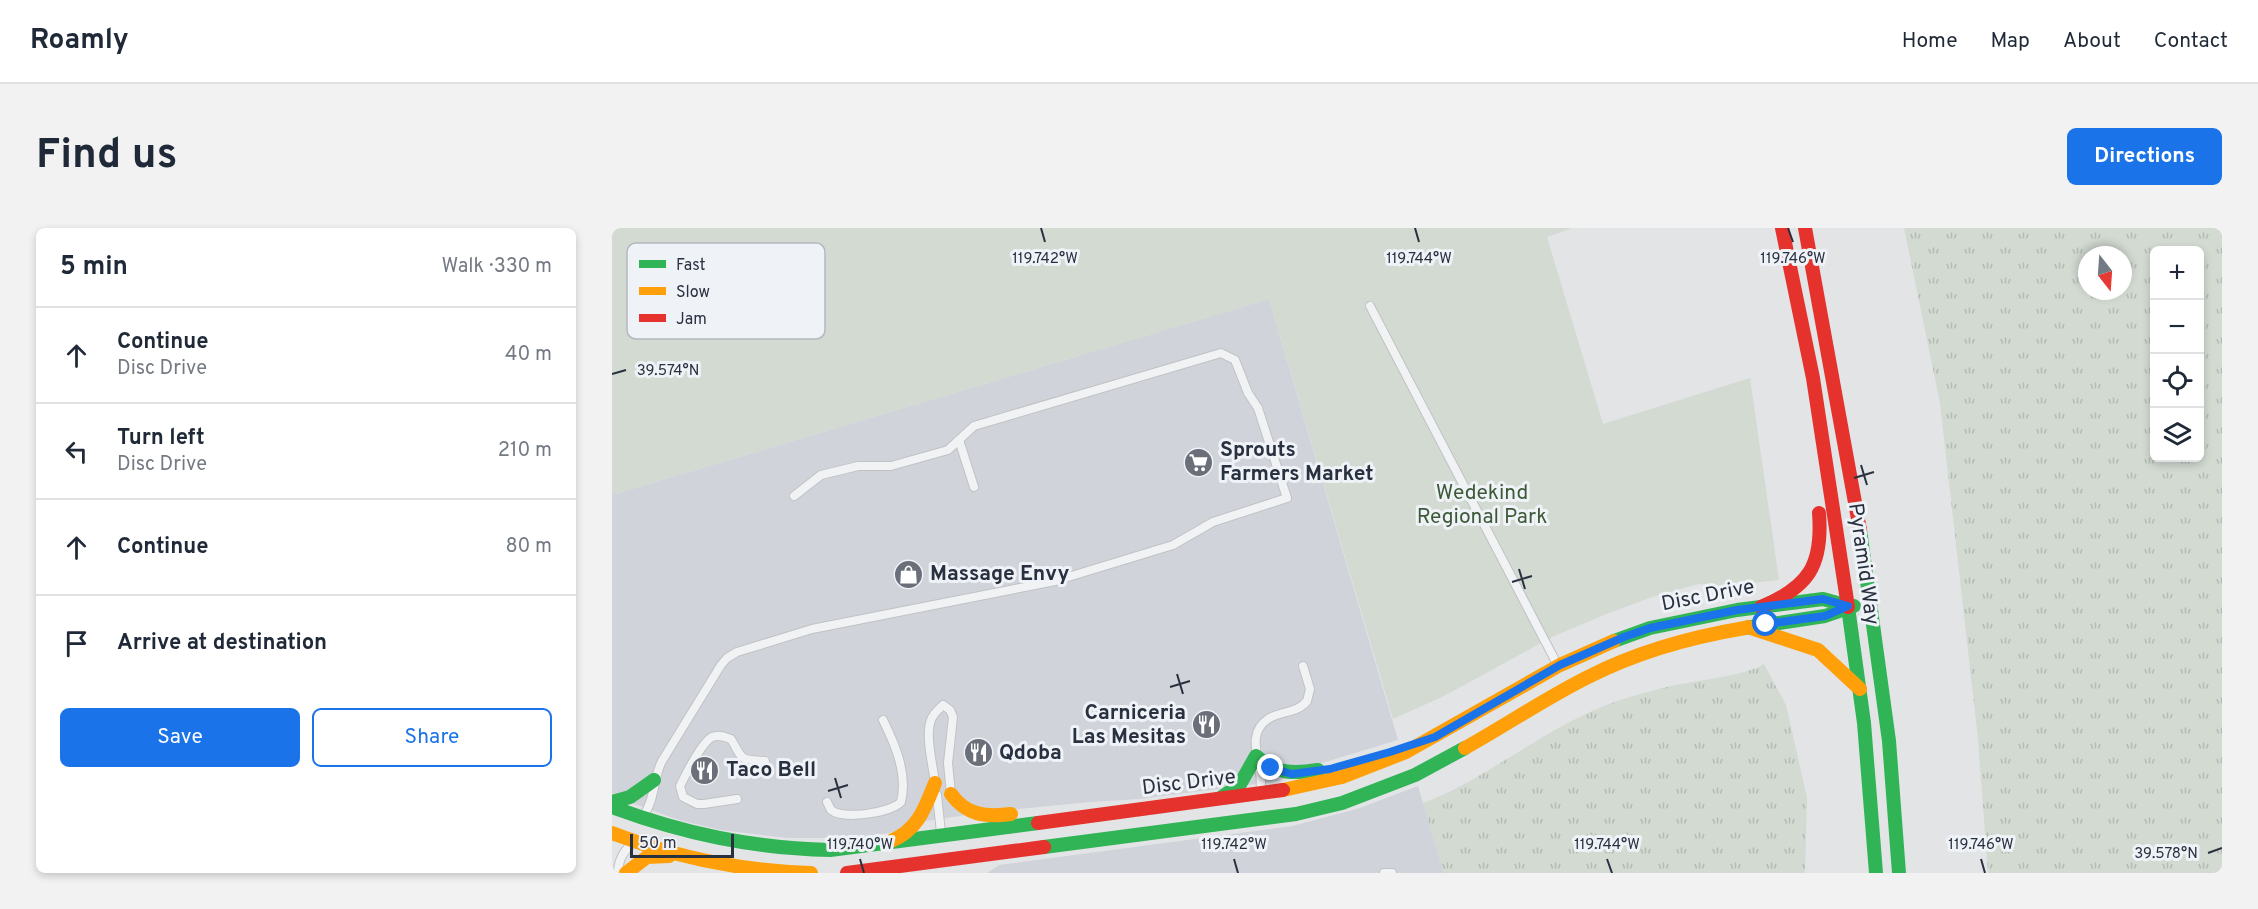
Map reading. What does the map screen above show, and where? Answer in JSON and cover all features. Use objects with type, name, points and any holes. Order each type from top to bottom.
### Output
[{"type":"main road","name":"Pyramid Way","points":[[1782,228],[1814,378],[1848,606],[1860,689],[1876,873]]},
{"type":"main road","name":"Pyramid Way","points":[[1805,228],[1842,415],[1870,603],[1889,745],[1899,873]]},
{"type":"main road","points":[[1761,607],[1784,597],[1805,580],[1821,548],[1822,535],[1805,397],[1814,378]]},
{"type":"main road","name":"Disc Drive","points":[[612,807],[641,819],[687,833],[747,846],[830,850],[941,837],[957,830],[1100,816],[1259,795],[1342,777],[1406,752],[1558,666],[1615,640],[1650,628],[1705,616],[1823,599],[1848,606]]},
{"type":"main road","name":"Disc Drive","points":[[847,873],[956,866],[1020,851],[1296,814],[1342,802],[1385,788],[1423,771],[1563,690],[1616,664],[1680,641],[1748,627],[1825,616],[1848,606],[1870,603]]},
{"type":"main road","points":[[1748,627],[1818,650],[1836,664],[1860,689]]},
{"type":"main road","points":[[1423,771],[1460,740],[1543,690],[1549,685],[1558,666]]},
{"type":"main road","points":[[1206,801],[1236,791],[1242,786],[1257,756],[1271,768],[1292,774],[1330,769],[1435,737]]},
{"type":"main road","points":[[612,802],[624,801],[632,797],[654,780]]},
{"type":"main road","points":[[875,845],[895,840],[915,828],[935,783]]},
{"type":"main road","points":[[1121,838],[1172,819],[1243,808],[1255,801],[1259,795]]},
{"type":"main road","points":[[952,800],[959,807],[984,816],[1037,811],[1100,816]]},
{"type":"main road","points":[[612,820],[624,822],[641,819]]},
{"type":"main road","points":[[956,866],[957,830]]},
{"type":"main road","points":[[612,833],[635,843],[710,864],[810,873]]},
{"type":"main road","points":[[940,867],[941,837]]},
{"type":"main road","points":[[635,843],[660,838],[720,852],[770,848]]},
{"type":"main road","points":[[983,869],[995,860],[1020,851]]},
{"type":"main road","points":[[626,873],[647,857],[680,856]]},
{"type":"lane","points":[[1370,306],[1558,666]]},
{"type":"lane","points":[[641,819],[646,812],[654,780],[662,761],[727,658],[737,652],[812,629],[1055,581],[1173,545],[1213,522],[1287,498],[1258,408],[1248,393],[1235,360],[1221,353],[974,426],[948,450],[891,466],[858,466],[821,475],[794,496]]},
{"type":"lane","points":[[959,440],[974,487]]},
{"type":"lane","points":[[1259,795],[1262,783],[1256,738],[1261,725],[1268,719],[1299,708],[1307,701],[1310,689],[1303,666]]},
{"type":"lane","points":[[941,837],[930,746],[930,723],[935,713],[943,705],[950,710],[953,717],[948,763],[952,800]]},
{"type":"lane","points":[[827,802],[831,810],[841,815],[884,811],[892,809],[901,802],[898,750],[883,720]]},
{"type":"lane","points":[[737,799],[697,804],[683,797],[680,786],[688,769],[707,741],[713,737],[731,739],[738,754],[743,758],[765,760]]},
{"type":"lane","points":[[618,873],[624,852],[635,843]]},
{"type":"lane","points":[[1384,873],[1392,873]]},
{"type":"shaded area","points":[[1269,299],[1398,740],[1302,769],[1279,781],[1139,799],[987,812],[912,823],[903,831],[851,838],[788,838],[721,830],[679,820],[612,796],[612,495]]},
{"type":"shaded area","points":[[1418,786],[1444,873],[987,873],[999,865],[1292,826],[1357,809]]},
{"type":"green space","name":"Wedekind Regional Park","points":[[612,228],[1572,228],[1547,237],[1603,424],[1750,378],[1779,580],[1723,586],[1699,584],[1655,596],[1554,636],[1444,696],[1393,719],[1269,299],[612,495]]},
{"type":"green space","points":[[1904,228],[2222,228],[2222,873],[1988,873],[1978,739],[1940,403]]},
{"type":"green space","points":[[1764,664],[1786,705],[1807,798],[1805,873],[1444,873],[1423,803],[1464,784],[1563,725],[1594,710],[1667,687],[1745,672]]},
{"type":"traffic: fast","points":[[1860,530],[1889,741],[1899,873]]},
{"type":"traffic: fast","points":[[1614,641],[1650,628],[1737,610],[1823,599],[1848,606]]},
{"type":"traffic: fast","points":[[1745,628],[1825,616],[1854,606]]},
{"type":"traffic: fast","points":[[1848,607],[1864,723],[1876,873]]},
{"type":"traffic: fast","points":[[1044,847],[1296,814],[1342,803],[1415,775],[1465,748]]},
{"type":"traffic: fast","points":[[1222,797],[1239,786],[1256,756],[1263,762],[1285,771],[1318,770]]},
{"type":"traffic: fast","points":[[612,802],[630,797],[654,780]]},
{"type":"traffic: fast","points":[[612,807],[692,832],[746,843],[801,849],[830,850],[1038,823]]},
{"type":"traffic: slow","points":[[1748,627],[1818,650],[1860,689]]},
{"type":"traffic: slow","points":[[1465,748],[1557,694],[1607,668],[1665,646],[1745,628]]},
{"type":"traffic: slow","points":[[1283,790],[1342,777],[1406,752],[1560,665],[1614,641]]},
{"type":"traffic: slow","points":[[891,841],[908,831],[914,824],[924,809],[935,783]]},
{"type":"traffic: slow","points":[[951,794],[970,811],[985,815],[1011,814]]},
{"type":"traffic: slow","points":[[612,833],[661,850],[710,862],[785,872],[811,873]]},
{"type":"traffic: slow","points":[[626,873],[647,857],[669,856]]},
{"type":"traffic: jam","points":[[1782,228],[1813,378],[1848,607]]},
{"type":"traffic: jam","points":[[1805,228],[1860,530]]},
{"type":"traffic: jam","points":[[1761,607],[1791,591],[1810,572],[1818,547],[1819,513]]},
{"type":"traffic: jam","points":[[1038,823],[1283,790]]},
{"type":"traffic: jam","points":[[847,873],[1044,847]]},
{"type":"place","name":"Sprouts Farmers Market","points":[[1199,462]]},
{"type":"place","name":"Massage Envy","points":[[909,574]]},
{"type":"place","name":"Carniceria Las Mesitas","points":[[1207,725]]},
{"type":"place","name":"Qdoba","points":[[978,753]]},
{"type":"place","name":"Taco Bell","points":[[705,770]]},
{"type":"route","points":[[1271,768],[1287,774],[1330,769],[1435,737],[1560,665],[1650,628],[1737,610],[1823,599],[1848,606],[1825,616],[1766,624]]}]
